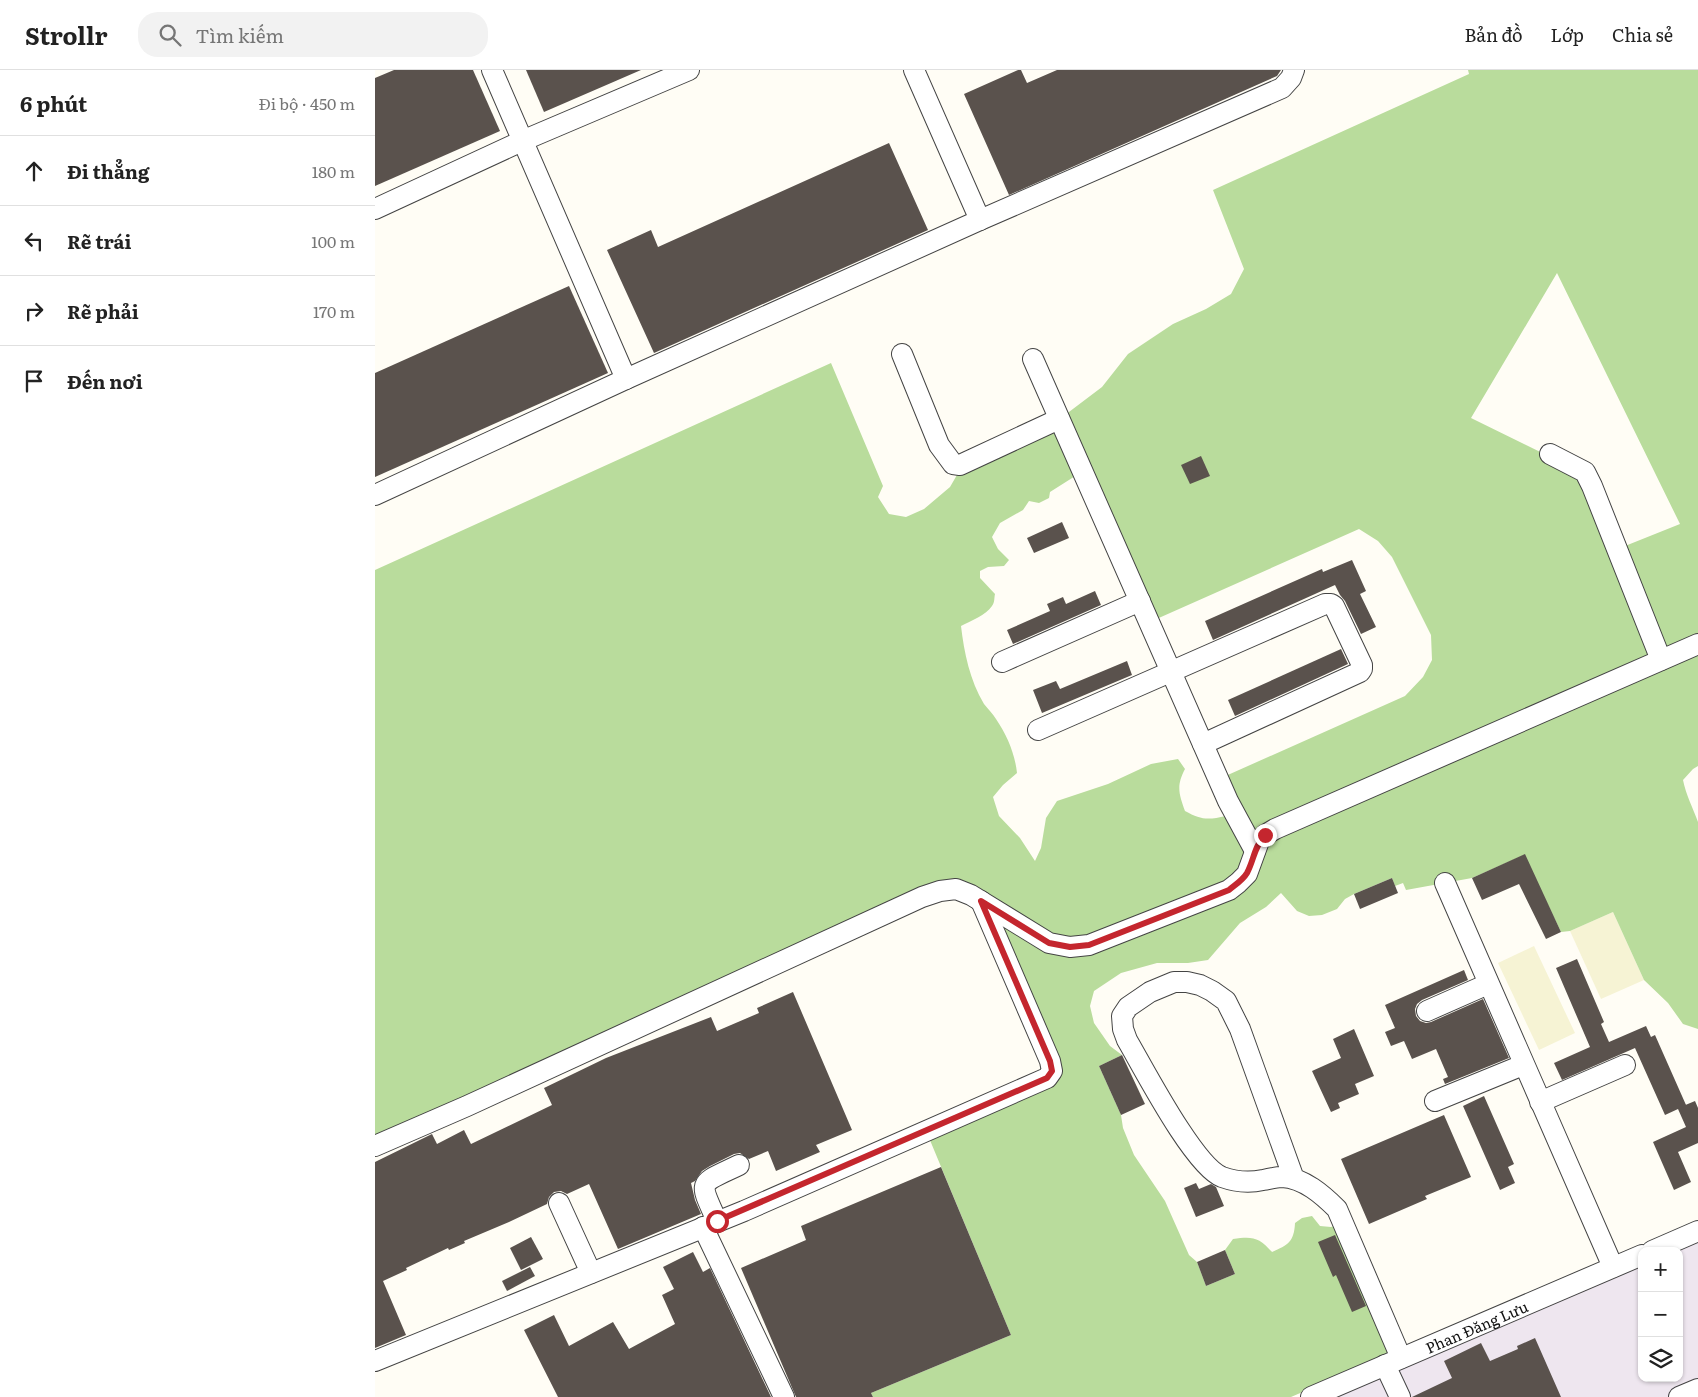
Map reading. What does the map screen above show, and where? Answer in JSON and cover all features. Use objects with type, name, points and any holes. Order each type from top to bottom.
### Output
[{"type":"street","points":[[492,70],[626,379]]},
{"type":"street","points":[[375,208],[522,141],[689,70]]},
{"type":"street","points":[[914,70],[980,220]]},
{"type":"street","points":[[375,495],[626,379],[980,220],[1282,88],[1291,78],[1294,70]]},
{"type":"street","points":[[902,354],[939,445],[953,464],[960,465],[1059,419]]},
{"type":"street","points":[[1033,359],[1238,822],[1255,851]]},
{"type":"street","points":[[1550,454],[1585,472],[1661,660]]},
{"type":"street","points":[[1002,662],[1140,601]]},
{"type":"street","points":[[1038,730],[1325,604],[1334,606],[1361,665],[1362,669],[1360,672],[1203,744]]},
{"type":"street","points":[[375,1146],[467,1106],[922,897],[939,891],[956,889],[981,901],[1049,943],[1070,947],[1089,945],[1229,890],[1247,874],[1259,842],[1265,835],[1275,829],[1698,644]]},
{"type":"street","points":[[1445,883],[1613,1268]]},
{"type":"street","points":[[375,1361],[710,1224],[1047,1078],[1052,1071],[1050,1061],[981,901]]},
{"type":"street","points":[[1293,1179],[1240,1029],[1225,1001],[1212,991],[1200,986],[1187,982],[1174,982],[1150,992],[1128,1007],[1122,1016],[1123,1029],[1127,1040],[1171,1116],[1203,1162],[1220,1176],[1234,1181],[1249,1182],[1281,1177],[1293,1179],[1323,1195],[1337,1209],[1393,1361],[1400,1397]]},
{"type":"street","points":[[1427,1011],[1489,984]]},
{"type":"street","points":[[1435,1101],[1523,1065]]},
{"type":"street","points":[[1540,1102],[1625,1065]]},
{"type":"street","points":[[739,1165],[710,1179],[705,1184],[703,1191],[710,1224],[784,1397]]},
{"type":"street","points":[[559,1203],[591,1273]]},
{"type":"street","points":[[1661,1247],[1698,1231]]},
{"type":"street","name":"Phan Đăng Lưu","points":[[1311,1397],[1638,1257]]},
{"type":"street","points":[[1679,1397],[1698,1389]]},
{"type":"shaded area","points":[[1613,912],[1644,980],[1601,999],[1570,931]]},
{"type":"shaded area","points":[[1534,946],[1575,1033],[1539,1050],[1498,963]]},
{"type":"shaded area","points":[[1698,1239],[1698,1397],[1330,1397],[1638,1265],[1638,1382],[1683,1382],[1683,1247],[1680,1247]]},
{"type":"green space","points":[[1468,70],[1698,70],[1698,641],[1663,656],[1620,548],[1680,524],[1557,273],[1471,418],[1577,470],[1657,659],[1256,840],[1221,778],[1405,696],[1423,677],[1432,660],[1431,635],[1392,557],[1378,541],[1359,529],[1152,621],[1061,418],[1102,387],[1128,354],[1173,324],[1206,309],[1231,294],[1244,269],[1213,190],[1469,74]]},
{"type":"green space","points":[[831,363],[883,486],[878,497],[889,514],[906,517],[924,509],[950,487],[961,468],[1058,423],[1080,473],[1050,492],[1049,498],[1039,503],[1029,501],[1023,510],[1000,523],[992,537],[998,549],[1009,560],[1004,566],[988,567],[980,571],[980,578],[995,594],[994,603],[982,615],[961,626],[971,676],[984,704],[1004,732],[1016,766],[1017,773],[993,797],[999,816],[1020,838],[1035,861],[1041,848],[1046,818],[1057,801],[1108,784],[1151,764],[1178,759],[1185,769],[1180,780],[1179,790],[1185,811],[1205,818],[1226,816],[1251,851],[1236,881],[1070,944],[957,886],[375,1142],[375,570]]},
{"type":"green space","points":[[1698,647],[1698,766],[1683,780],[1698,822],[1698,1029],[1683,1024],[1668,1003],[1644,980],[1613,912],[1570,931],[1561,932],[1524,855],[1472,878],[1406,890],[1403,883],[1395,886],[1392,878],[1354,894],[1345,899],[1337,909],[1322,915],[1309,916],[1297,911],[1281,893],[1266,907],[1240,923],[1208,960],[1188,963],[1157,963],[1121,973],[1094,991],[1090,1006],[1094,1023],[1110,1046],[1122,1055],[1099,1066],[1121,1115],[1123,1128],[1134,1155],[1165,1201],[1189,1255],[1197,1262],[1206,1286],[1235,1274],[1225,1250],[1233,1239],[1255,1239],[1263,1243],[1272,1252],[1292,1239],[1295,1223],[1302,1218],[1312,1216],[1320,1226],[1331,1227],[1340,1224],[1395,1352],[1291,1397],[873,1397],[871,1393],[1011,1335],[927,1133],[1049,1080],[988,908],[1069,950],[1231,892],[1261,843]]},
{"type":"building","points":[[394,70],[473,70],[500,131],[375,186],[375,78]]},
{"type":"building","points":[[526,70],[641,70],[544,112]]},
{"type":"building","points":[[1021,70],[1027,83],[1057,70],[1281,70],[1277,76],[1009,195],[964,94]]},
{"type":"building","points":[[889,143],[928,230],[654,353],[607,250],[651,230],[658,247]]},
{"type":"building","points":[[569,286],[608,373],[375,477],[375,373]]},
{"type":"building","points":[[1201,456],[1210,476],[1190,484],[1181,465]]},
{"type":"building","points":[[1062,522],[1069,538],[1034,553],[1027,538]]},
{"type":"building","points":[[1352,560],[1366,591],[1360,594],[1376,627],[1361,634],[1335,585],[1213,640],[1205,621],[1322,569],[1323,572]]},
{"type":"building","points":[[1095,591],[1101,605],[1013,644],[1007,630],[1050,611],[1047,604],[1063,597],[1066,604]]},
{"type":"building","points":[[1341,649],[1348,664],[1235,716],[1228,700]]},
{"type":"building","points":[[1127,661],[1132,675],[1042,713],[1033,690],[1056,681],[1060,689]]},
{"type":"building","points":[[1525,854],[1561,932],[1546,939],[1519,884],[1482,900],[1472,878]]},
{"type":"building","points":[[1392,878],[1398,893],[1360,909],[1354,894]]},
{"type":"building","points":[[1577,959],[1604,1022],[1601,1024],[1609,1042],[1646,1026],[1651,1037],[1655,1035],[1686,1105],[1695,1101],[1698,1108],[1698,1143],[1678,1152],[1691,1182],[1674,1190],[1653,1142],[1686,1127],[1678,1109],[1665,1115],[1635,1048],[1562,1080],[1554,1063],[1590,1047],[1556,968]]},
{"type":"building","points":[[1464,970],[1468,980],[1422,1000],[1415,1009],[1416,1016],[1420,1021],[1431,1022],[1483,999],[1509,1058],[1445,1084],[1443,1079],[1448,1077],[1436,1049],[1412,1059],[1404,1041],[1391,1046],[1385,1032],[1395,1028],[1385,1005]]},
{"type":"building","points":[[793,992],[852,1130],[816,1145],[820,1152],[776,1171],[768,1151],[749,1159],[740,1153],[734,1154],[710,1166],[702,1171],[695,1181],[691,1183],[701,1214],[618,1249],[589,1184],[567,1194],[561,1191],[554,1192],[549,1197],[547,1204],[464,1241],[465,1243],[449,1250],[448,1248],[383,1281],[406,1335],[375,1348],[375,1162],[432,1134],[437,1144],[464,1130],[471,1144],[552,1105],[544,1088],[606,1058],[711,1017],[717,1031],[759,1013],[757,1008]]},
{"type":"building","points":[[1354,1029],[1374,1076],[1355,1084],[1359,1094],[1338,1103],[1340,1108],[1331,1112],[1312,1071],[1341,1058],[1333,1039]]},
{"type":"building","points":[[1122,1055],[1145,1104],[1121,1115],[1099,1066]]},
{"type":"building","points":[[1484,1096],[1514,1164],[1508,1167],[1515,1183],[1500,1190],[1463,1106]]},
{"type":"building","points":[[1444,1115],[1471,1177],[1425,1196],[1427,1199],[1369,1224],[1341,1159]]},
{"type":"building","points":[[941,1167],[1011,1335],[871,1393],[873,1397],[796,1397],[741,1268],[806,1240],[801,1226]]},
{"type":"building","points":[[1196,1183],[1199,1189],[1211,1184],[1216,1187],[1224,1206],[1196,1217],[1184,1188]]},
{"type":"building","points":[[1335,1235],[1366,1306],[1352,1312],[1336,1275],[1333,1277],[1318,1242]]},
{"type":"building","points":[[531,1237],[543,1259],[521,1270],[510,1248]]},
{"type":"building","points":[[1225,1250],[1235,1274],[1206,1286],[1197,1262]]},
{"type":"building","points":[[693,1252],[703,1272],[710,1268],[771,1397],[558,1397],[524,1330],[554,1315],[569,1346],[613,1322],[629,1349],[675,1324],[662,1295],[674,1289],[663,1267]]},
{"type":"building","points":[[530,1267],[535,1276],[507,1291],[502,1281]]},
{"type":"building","points":[[1535,1338],[1561,1397],[1412,1397],[1452,1378],[1444,1361],[1481,1343],[1490,1361],[1518,1349],[1517,1346]]},
{"type":"route","points":[[717,1221],[1047,1078],[1052,1071],[1050,1061],[981,901],[1049,943],[1070,947],[1089,945],[1229,890],[1247,874],[1259,842],[1265,835]]}]
